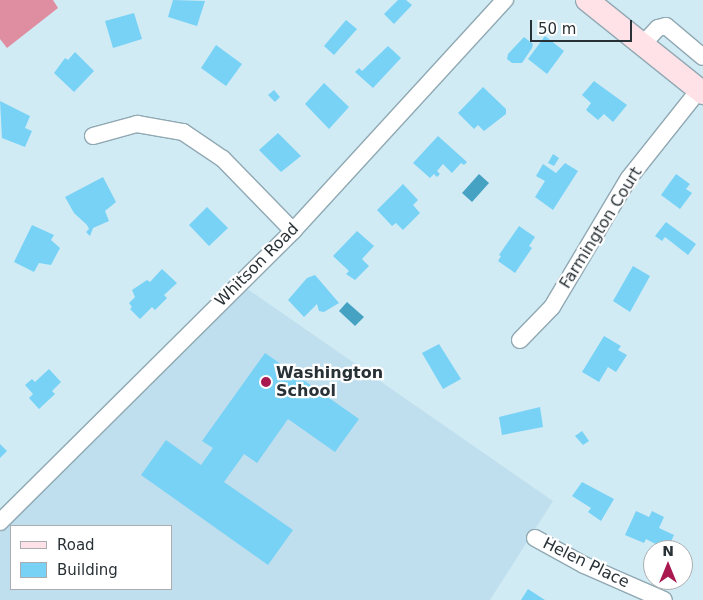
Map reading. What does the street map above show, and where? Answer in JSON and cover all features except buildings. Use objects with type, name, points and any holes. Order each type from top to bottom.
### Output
[{"type":"main road","points":[[587,0],[701,92]]},
{"type":"street","name":"Whitson Road","points":[[0,522],[292,231],[505,0]]},
{"type":"street","points":[[643,44],[658,28],[666,26],[703,57]]},
{"type":"street","name":"Farmington Court","points":[[520,340],[552,307],[629,178],[701,92]]},
{"type":"street","points":[[94,136],[137,124],[183,132],[223,159],[292,231]]},
{"type":"street","name":"Helen Place","points":[[535,538],[584,565],[664,600]]},
{"type":"shaded area","points":[[0,0],[53,0],[58,8],[7,48],[0,39]]},
{"type":"shaded area","name":"Washington School","points":[[246,288],[553,501],[490,600],[0,600],[0,533]]},
{"type":"water","points":[[479,174],[489,183],[472,202],[462,193]]},
{"type":"water","points":[[347,302],[364,317],[355,326],[339,311]]},
{"type":"place","name":"Washington School","points":[[266,382]]}]
